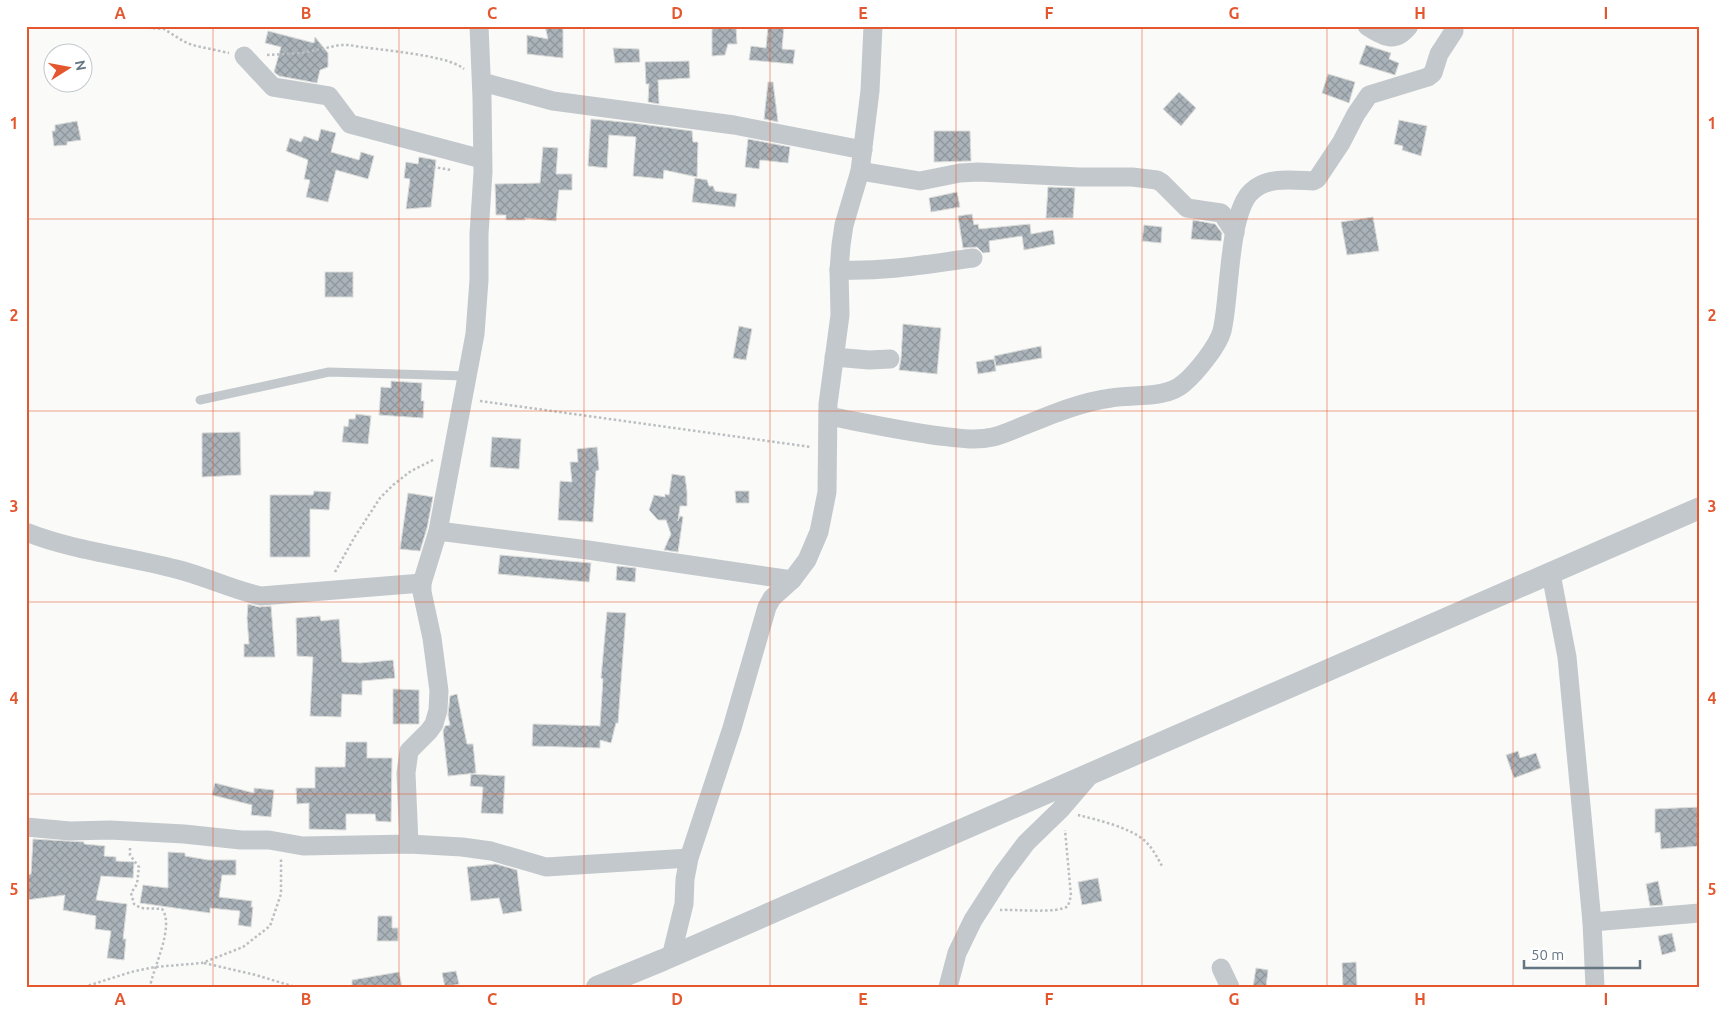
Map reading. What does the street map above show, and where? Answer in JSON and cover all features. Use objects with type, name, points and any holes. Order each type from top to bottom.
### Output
[{"type":"street","points":[[409,844],[406,773],[409,751],[434,724],[438,710],[439,691],[422,583],[438,531],[476,325],[482,159],[482,82],[479,26]]},
{"type":"street","points":[[671,957],[684,904],[689,858],[732,728],[767,607],[772,598],[792,580],[807,560],[819,532],[827,492],[828,416],[831,374],[840,315],[839,270],[844,225],[860,171],[863,150],[870,92],[873,26]]},
{"type":"street","points":[[1367,26],[1379,34],[1393,37],[1400,36],[1408,26]]},
{"type":"street","points":[[828,416],[908,432],[981,439],[995,437],[1065,409],[1091,402],[1111,398],[1149,395],[1179,387],[1214,348],[1222,332],[1235,233],[1243,203],[1251,192],[1262,184],[1274,180],[1312,181],[1317,179],[1341,143],[1366,98],[1373,93],[1430,76],[1439,54],[1454,31]]},
{"type":"street","points":[[244,56],[273,87],[329,96],[350,124],[482,159]]},
{"type":"street","points":[[482,82],[552,101],[734,125],[863,150]]},
{"type":"street","points":[[860,171],[920,181],[960,173],[978,172],[1079,177],[1132,177],[1157,180],[1187,208],[1220,213],[1235,233]]},
{"type":"street","points":[[839,270],[891,269],[973,258]]},
{"type":"street","points":[[834,357],[869,360],[890,359]]},
{"type":"street","points":[[597,987],[671,957],[1700,508]]},
{"type":"street","points":[[438,531],[588,550],[792,580]]},
{"type":"street","points":[[26,532],[50,541],[178,569],[253,594],[274,596],[422,583]]},
{"type":"street","points":[[1551,574],[1567,657],[1592,922],[1594,987]]},
{"type":"street","points":[[948,987],[957,953],[978,912],[1002,875],[1026,843],[1062,811],[1091,773]]},
{"type":"street","points":[[26,827],[70,831],[131,831],[184,834],[303,846],[409,844],[491,851],[546,867],[689,858]]},
{"type":"street","points":[[1592,922],[1700,913]]},
{"type":"street","points":[[1221,968],[1230,987]]},
{"type":"lane","points":[[200,400],[329,372],[466,376]]},
{"type":"path","points":[[123,26],[164,29],[192,45],[244,56],[302,53],[340,45],[405,53],[456,63],[482,82]]},
{"type":"path","points":[[462,399],[828,449]]},
{"type":"path","points":[[325,592],[354,538],[380,498],[411,471],[452,451]]},
{"type":"path","points":[[978,912],[1014,909],[1063,910],[1068,906],[1071,896],[1062,811],[1113,824],[1143,839],[1152,849],[1162,866]]},
{"type":"path","points":[[131,831],[130,855],[139,867],[137,884],[131,893],[134,904],[141,908],[162,909],[164,912],[164,933],[161,952],[150,987]]},
{"type":"path","points":[[84,987],[155,967],[202,962],[243,947],[270,926],[281,894],[281,862],[278,842]]},
{"type":"path","points":[[202,962],[295,987]]},
{"type":"building","points":[[545,26],[563,26],[563,58],[527,54],[527,35],[548,39]]},
{"type":"building","points":[[712,26],[736,26],[737,44],[728,44],[725,55],[712,56]]},
{"type":"building","points":[[768,26],[784,26],[782,49],[795,50],[793,64],[749,60],[751,46],[766,48]]},
{"type":"building","points":[[268,31],[314,43],[315,37],[328,53],[328,67],[320,70],[317,83],[279,76],[274,72],[281,47],[265,43]]},
{"type":"building","points":[[1366,45],[1391,53],[1389,59],[1399,63],[1395,75],[1359,64]]},
{"type":"building","points":[[613,48],[639,49],[640,62],[615,63]]},
{"type":"building","points":[[689,61],[690,78],[658,80],[659,104],[648,102],[649,84],[646,84],[645,62]]},
{"type":"building","points":[[1328,74],[1355,82],[1349,103],[1322,93]]},
{"type":"building","points":[[768,82],[773,82],[778,122],[764,119]]},
{"type":"building","points":[[1179,92],[1196,108],[1181,126],[1163,109]]},
{"type":"building","points":[[591,119],[692,131],[693,142],[698,142],[697,177],[664,170],[663,179],[633,176],[636,137],[609,135],[607,168],[588,166]]},
{"type":"building","points":[[1399,120],[1427,126],[1421,156],[1402,150],[1403,146],[1394,144]]},
{"type":"building","points":[[77,121],[81,140],[67,142],[67,145],[54,146],[52,131],[55,131],[55,125]]},
{"type":"building","points":[[321,129],[336,133],[331,152],[359,160],[361,152],[374,156],[368,179],[336,170],[328,202],[306,197],[310,180],[304,179],[308,160],[286,151],[290,138],[301,142],[304,136],[318,141]]},
{"type":"building","points":[[934,131],[970,131],[971,161],[934,162]]},
{"type":"building","points":[[748,139],[790,147],[788,163],[760,160],[759,169],[745,167]]},
{"type":"building","points":[[543,147],[558,148],[556,174],[572,174],[572,190],[559,190],[556,221],[525,218],[525,220],[506,220],[506,215],[496,215],[495,184],[540,183]]},
{"type":"building","points":[[419,157],[436,160],[431,207],[406,209],[410,179],[404,178],[406,162],[418,164]]},
{"type":"building","points":[[695,178],[707,180],[709,186],[713,186],[715,191],[737,194],[735,207],[692,202]]},
{"type":"building","points":[[1048,187],[1075,188],[1073,218],[1046,218]]},
{"type":"building","points":[[957,192],[960,207],[931,212],[929,198]]},
{"type":"building","points":[[972,214],[974,225],[978,224],[979,229],[1030,224],[1031,234],[1053,230],[1055,244],[1024,250],[1022,236],[989,241],[990,252],[983,253],[977,247],[963,248],[958,216]]},
{"type":"building","points":[[1373,217],[1379,251],[1347,255],[1341,222]]},
{"type":"building","points":[[1193,220],[1215,224],[1222,233],[1221,241],[1191,239]]},
{"type":"building","points":[[1144,225],[1162,227],[1161,243],[1142,241]]},
{"type":"building","points":[[325,272],[353,272],[353,297],[325,297]]},
{"type":"building","points":[[903,324],[941,328],[937,374],[899,370]]},
{"type":"building","points":[[739,326],[752,329],[746,360],[733,358]]},
{"type":"building","points":[[1041,346],[1042,358],[996,366],[994,356]]},
{"type":"building","points":[[994,359],[996,371],[978,374],[976,362]]},
{"type":"building","points":[[391,381],[422,383],[421,401],[424,401],[423,418],[379,415],[381,387],[391,388]]},
{"type":"building","points":[[356,414],[371,416],[368,444],[342,442],[344,426],[348,427],[349,419],[355,419]]},
{"type":"building","points":[[240,432],[241,475],[202,477],[202,433]]},
{"type":"building","points":[[492,437],[521,439],[519,469],[490,467]]},
{"type":"building","points":[[597,447],[599,470],[596,471],[593,522],[558,520],[560,481],[572,482],[570,462],[578,462],[577,449]]},
{"type":"building","points":[[672,474],[685,476],[687,492],[687,506],[680,506],[678,521],[680,516],[683,517],[678,552],[664,550],[671,534],[666,520],[658,520],[649,510],[654,495],[665,497],[665,494],[669,495]]},
{"type":"building","points":[[314,491],[331,492],[329,510],[310,509],[310,557],[270,557],[270,495],[313,495]]},
{"type":"building","points":[[735,491],[749,491],[749,503],[736,503]]},
{"type":"building","points":[[408,493],[433,497],[420,551],[400,549]]},
{"type":"building","points":[[500,555],[591,563],[589,582],[498,574]]},
{"type":"building","points":[[617,566],[636,568],[635,582],[616,580]]},
{"type":"building","points":[[248,604],[259,607],[271,606],[275,657],[244,657],[244,644],[249,644]]},
{"type":"building","points":[[607,612],[626,613],[618,723],[616,723],[611,743],[600,740],[600,748],[532,746],[533,724],[600,726],[603,679],[601,678]]},
{"type":"building","points":[[320,616],[321,621],[339,619],[342,662],[360,663],[393,660],[395,678],[362,681],[362,695],[342,694],[341,717],[310,716],[313,657],[297,656],[296,618]]},
{"type":"building","points":[[393,689],[419,690],[419,724],[393,724]]},
{"type":"building","points":[[457,694],[467,744],[473,744],[476,773],[448,776],[443,731],[445,726],[450,725],[448,715],[450,696]]},
{"type":"building","points":[[346,742],[367,742],[367,758],[392,758],[391,822],[376,821],[375,814],[346,814],[346,830],[309,829],[309,803],[297,804],[296,788],[315,788],[315,767],[345,767]]},
{"type":"building","points":[[1518,751],[1520,758],[1536,753],[1541,768],[1514,778],[1506,755]]},
{"type":"building","points":[[471,774],[505,776],[503,814],[481,813],[483,787],[470,786]]},
{"type":"building","points":[[215,783],[254,793],[254,788],[274,790],[271,817],[251,815],[252,805],[212,795]]},
{"type":"building","points":[[1700,807],[1700,846],[1661,849],[1660,832],[1655,833],[1655,809]]},
{"type":"building","points":[[33,839],[84,842],[84,844],[105,846],[104,856],[116,857],[116,861],[134,862],[133,878],[101,876],[96,900],[127,904],[123,939],[126,939],[124,960],[107,958],[111,931],[95,929],[96,916],[63,910],[65,895],[26,900],[26,875],[31,874]]},
{"type":"building","points":[[168,852],[185,853],[185,856],[208,860],[236,860],[236,875],[222,875],[219,897],[252,901],[251,927],[238,925],[240,911],[210,908],[210,913],[140,903],[143,885],[168,888]]},
{"type":"building","points":[[496,864],[517,870],[522,911],[503,914],[499,898],[471,901],[467,867]]},
{"type":"building","points":[[1098,878],[1102,901],[1082,905],[1078,882]]},
{"type":"building","points":[[1658,881],[1663,905],[1650,906],[1646,884]]},
{"type":"building","points":[[378,916],[392,916],[392,928],[398,928],[398,941],[377,941]]},
{"type":"building","points":[[1672,933],[1676,951],[1662,955],[1658,936]]},
{"type":"building","points":[[1356,962],[1357,987],[1343,987],[1342,963]]},
{"type":"building","points":[[1256,968],[1268,970],[1266,987],[1253,987]]},
{"type":"building","points":[[456,971],[459,984],[445,987],[442,973]]},
{"type":"building","points":[[399,972],[402,987],[352,987],[352,980]]}]
